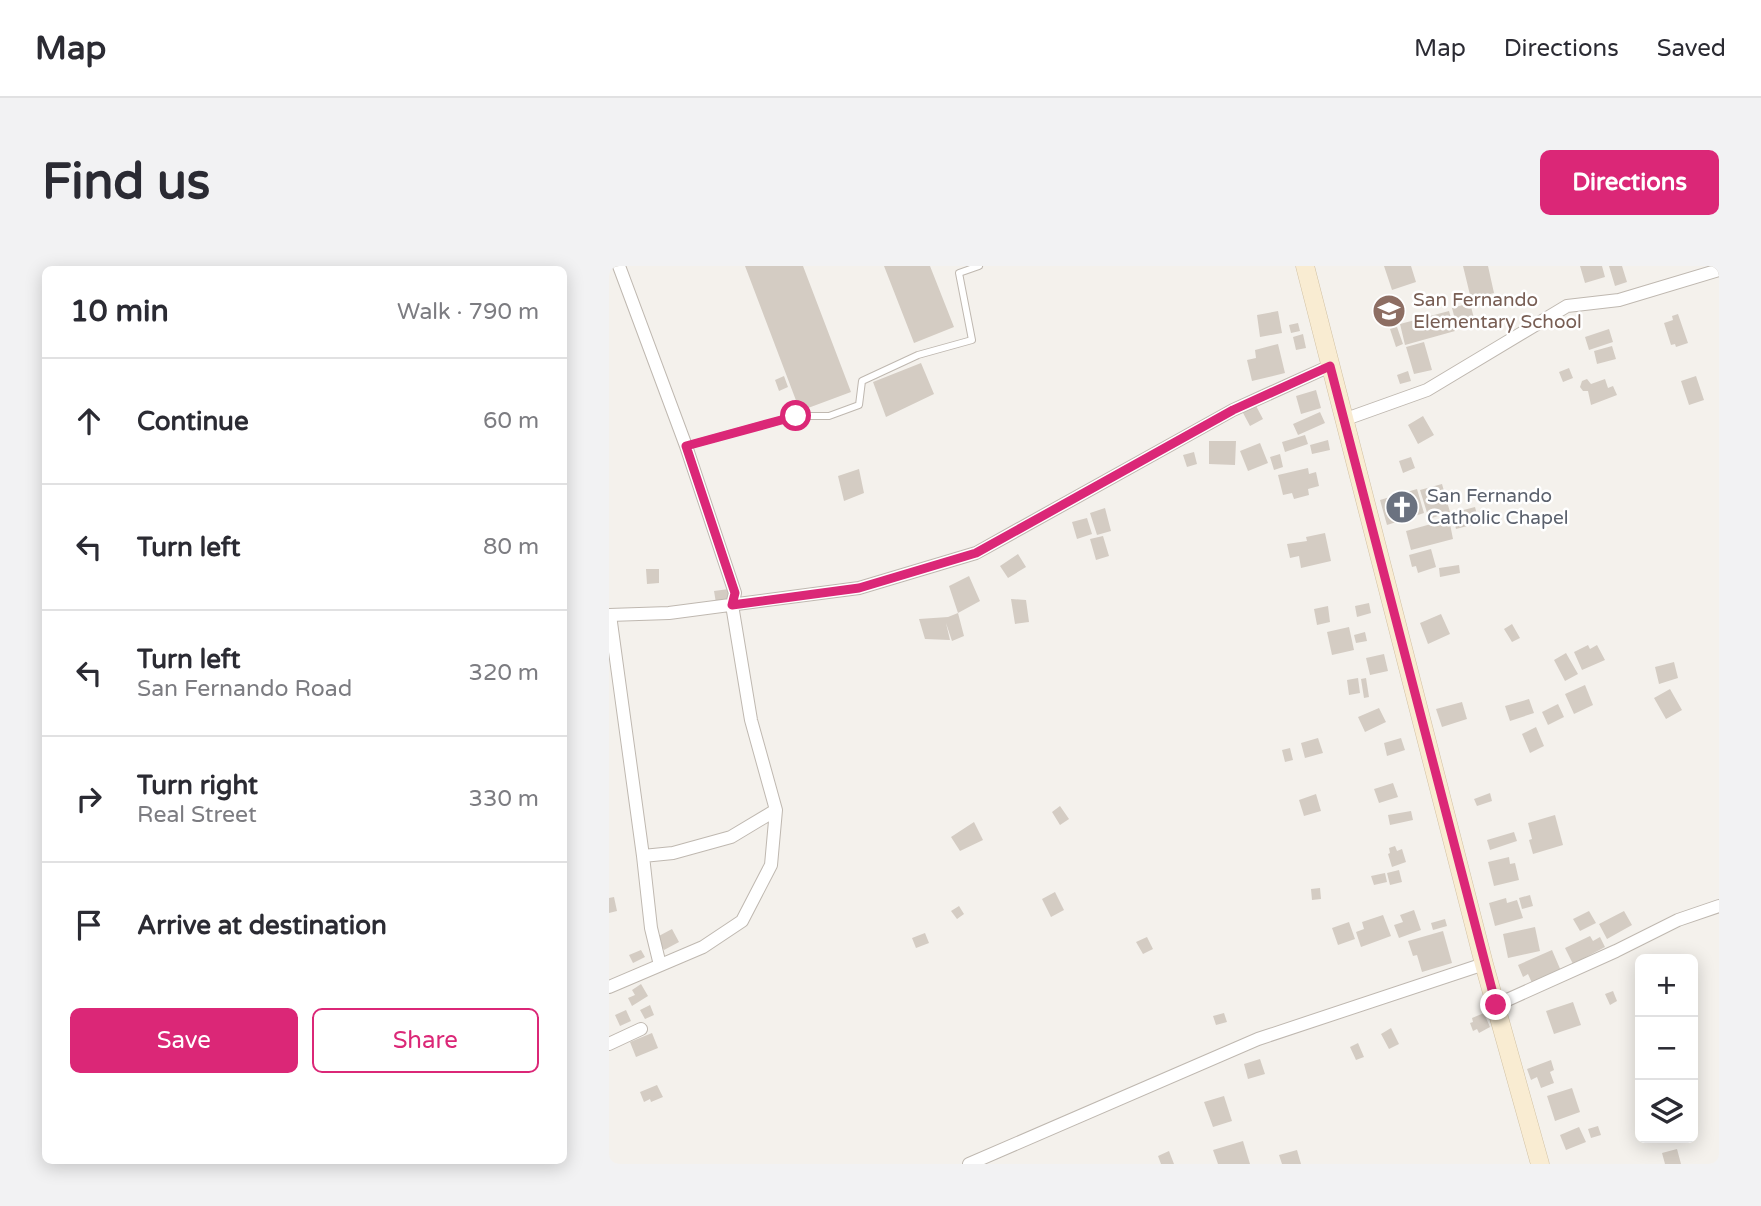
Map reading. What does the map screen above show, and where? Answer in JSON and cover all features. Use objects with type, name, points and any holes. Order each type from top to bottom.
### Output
[{"type":"main road","points":[[1305,266],[1484,964],[1540,1164]]},
{"type":"street","points":[[609,986],[703,947],[742,921],[771,865],[776,810],[751,719],[732,605],[735,593],[686,446],[619,266]]},
{"type":"street","points":[[1346,419],[1427,390],[1567,306],[1619,300],[1719,270]]},
{"type":"street","points":[[660,965],[651,928],[610,615],[669,614],[859,588],[976,553],[1233,410],[1330,366]]},
{"type":"street","points":[[643,856],[673,853],[731,837],[776,810]]},
{"type":"street","points":[[1496,1005],[1678,920],[1719,906]]},
{"type":"street","points":[[969,1164],[1258,1040],[1484,964]]},
{"type":"street","points":[[609,1044],[641,1029]]},
{"type":"lane","points":[[686,446],[796,416],[829,416],[859,405],[862,381],[918,355],[972,340],[958,273],[979,266]]},
{"type":"building","points":[[745,266],[803,266],[851,392],[800,411]]},
{"type":"building","points":[[884,266],[930,266],[954,327],[914,343]]},
{"type":"building","points":[[1384,266],[1411,266],[1416,282],[1392,290]]},
{"type":"building","points":[[1463,266],[1488,266],[1494,293],[1471,299]]},
{"type":"building","points":[[1580,266],[1602,266],[1605,277],[1585,283]]},
{"type":"building","points":[[1609,266],[1622,266],[1627,282],[1615,286]]},
{"type":"building","points":[[1470,303],[1475,322],[1457,327],[1452,308]]},
{"type":"building","points":[[1278,311],[1282,333],[1260,337],[1257,315]]},
{"type":"building","points":[[1449,311],[1455,331],[1405,345],[1400,324]]},
{"type":"building","points":[[1678,314],[1688,343],[1676,347],[1675,344],[1671,345],[1664,323],[1673,320],[1672,316]]},
{"type":"building","points":[[1298,323],[1300,331],[1291,333],[1289,325]]},
{"type":"building","points":[[1397,327],[1403,344],[1396,347],[1390,329]]},
{"type":"building","points":[[1609,329],[1613,342],[1589,350],[1585,337]]},
{"type":"building","points":[[1303,334],[1306,348],[1296,350],[1293,337]]},
{"type":"building","points":[[1424,342],[1432,370],[1414,374],[1406,347]]},
{"type":"building","points":[[1278,344],[1285,373],[1252,381],[1247,360],[1256,358],[1255,350]]},
{"type":"building","points":[[1612,346],[1616,359],[1597,364],[1594,351]]},
{"type":"building","points":[[921,363],[934,394],[886,417],[873,382]]},
{"type":"building","points":[[1569,368],[1573,378],[1563,382],[1559,372]]},
{"type":"building","points":[[1408,371],[1411,381],[1400,384],[1397,375]]},
{"type":"building","points":[[784,376],[788,387],[779,391],[775,380]]},
{"type":"building","points":[[1696,376],[1704,400],[1689,405],[1681,381]]},
{"type":"building","points":[[1587,379],[1591,384],[1605,379],[1608,388],[1613,386],[1617,395],[1591,405],[1588,391],[1583,391],[1580,387],[1582,381]]},
{"type":"building","points":[[1316,390],[1321,408],[1301,414],[1296,396]]},
{"type":"building","points":[[1255,404],[1263,419],[1250,426],[1242,411]]},
{"type":"building","points":[[1320,412],[1325,423],[1298,435],[1293,424]]},
{"type":"building","points":[[1423,416],[1434,435],[1418,444],[1408,425]]},
{"type":"building","points":[[1305,435],[1308,444],[1285,452],[1282,442]]},
{"type":"building","points":[[1328,440],[1330,450],[1312,454],[1310,445]]},
{"type":"building","points":[[1209,441],[1236,441],[1235,465],[1209,464]]},
{"type":"building","points":[[1260,443],[1268,463],[1248,471],[1240,451]]},
{"type":"building","points":[[1194,452],[1197,464],[1187,467],[1183,455]]},
{"type":"building","points":[[1280,454],[1283,467],[1274,470],[1270,457]]},
{"type":"building","points":[[1411,457],[1415,468],[1403,473],[1399,461]]},
{"type":"building","points":[[1308,468],[1309,474],[1316,472],[1319,486],[1308,489],[1309,495],[1294,499],[1292,493],[1283,495],[1278,475]]},
{"type":"building","points":[[859,469],[864,493],[844,501],[838,476]]},
{"type":"building","points":[[1442,484],[1450,512],[1429,519],[1420,490]]},
{"type":"building","name":"San Fernando Catholic Chapel","points":[[1417,489],[1424,513],[1387,525],[1380,500]]},
{"type":"building","points":[[1475,507],[1479,523],[1456,529],[1452,513]]},
{"type":"building","points":[[1105,508],[1111,531],[1097,535],[1090,513]]},
{"type":"building","points":[[1087,518],[1092,534],[1077,539],[1072,522]]},
{"type":"building","points":[[1449,519],[1453,539],[1411,550],[1406,531]]},
{"type":"building","points":[[1325,533],[1331,561],[1301,568],[1299,556],[1290,558],[1287,544],[1307,541],[1306,537]]},
{"type":"building","points":[[1103,536],[1109,556],[1096,560],[1090,539]]},
{"type":"building","points":[[1431,549],[1436,567],[1418,573],[1416,566],[1412,567],[1409,555]]},
{"type":"building","points":[[1018,554],[1026,567],[1008,578],[1000,566]]},
{"type":"building","points":[[1459,565],[1460,573],[1440,577],[1439,568]]},
{"type":"building","points":[[646,569],[659,569],[659,583],[647,584]]},
{"type":"building","points":[[969,576],[980,601],[958,613],[949,586]]},
{"type":"building","points":[[729,589],[731,600],[716,603],[714,591]]},
{"type":"building","points":[[1011,599],[1026,600],[1029,622],[1015,624]]},
{"type":"building","points":[[1369,603],[1371,613],[1357,617],[1355,606]]},
{"type":"building","points":[[1328,606],[1330,622],[1317,625],[1314,609]]},
{"type":"building","points":[[958,613],[964,636],[952,641],[946,623],[950,640],[925,639],[919,619],[948,617]]},
{"type":"building","points":[[1441,614],[1450,634],[1428,644],[1420,623]]},
{"type":"building","points":[[1512,624],[1520,638],[1512,642],[1504,629]]},
{"type":"building","points":[[1349,627],[1354,650],[1332,655],[1327,632]]},
{"type":"building","points":[[1365,632],[1367,641],[1356,643],[1354,635]]},
{"type":"building","points":[[1588,645],[1590,649],[1597,645],[1605,660],[1582,670],[1574,652]]},
{"type":"building","points":[[1566,653],[1578,674],[1565,681],[1554,660]]},
{"type":"building","points":[[1384,654],[1388,671],[1370,675],[1366,658]]},
{"type":"building","points":[[1674,662],[1678,678],[1659,684],[1655,667]]},
{"type":"building","points":[[1358,678],[1360,693],[1349,695],[1347,680]]},
{"type":"building","points":[[1366,678],[1369,697],[1364,698],[1361,679]]},
{"type":"building","points":[[1585,685],[1593,705],[1574,714],[1565,694]]},
{"type":"building","points":[[1670,689],[1682,710],[1666,719],[1654,698]]},
{"type":"building","points":[[1529,699],[1534,713],[1510,721],[1505,706]]},
{"type":"building","points":[[1462,702],[1467,719],[1442,727],[1436,709]]},
{"type":"building","points":[[1558,704],[1564,717],[1548,725],[1542,712]]},
{"type":"building","points":[[1379,708],[1386,722],[1365,732],[1358,717]]},
{"type":"building","points":[[1536,727],[1544,746],[1530,753],[1522,734]]},
{"type":"building","points":[[1318,738],[1323,753],[1305,758],[1301,743]]},
{"type":"building","points":[[1401,738],[1405,750],[1387,756],[1384,743]]},
{"type":"building","points":[[1290,748],[1293,760],[1285,762],[1282,750]]},
{"type":"building","points":[[1393,783],[1398,797],[1379,803],[1374,789]]},
{"type":"building","points":[[1490,793],[1492,801],[1477,806],[1474,799]]},
{"type":"building","points":[[1316,794],[1321,811],[1304,816],[1299,800]]},
{"type":"building","points":[[1060,806],[1069,819],[1060,825],[1052,812]]},
{"type":"building","points":[[1411,811],[1413,820],[1390,825],[1388,815]]},
{"type":"building","points":[[1555,815],[1563,845],[1533,854],[1528,823]]},
{"type":"building","points":[[974,822],[983,840],[960,851],[951,837]]},
{"type":"building","points":[[1514,832],[1517,841],[1490,850],[1487,840]]},
{"type":"building","points":[[1395,846],[1397,851],[1402,849],[1406,862],[1392,867],[1388,854],[1389,848]]},
{"type":"building","points":[[1509,857],[1510,864],[1515,863],[1519,880],[1494,886],[1488,862]]},
{"type":"building","points":[[1399,870],[1402,882],[1390,885],[1387,873]]},
{"type":"building","points":[[1385,873],[1387,882],[1374,885],[1371,876]]},
{"type":"building","points":[[1320,888],[1321,899],[1312,900],[1311,889]]},
{"type":"building","points":[[1055,892],[1064,910],[1051,917],[1042,899]]},
{"type":"building","points":[[1530,895],[1533,906],[1522,909],[1519,898]]},
{"type":"building","points":[[614,897],[617,911],[609,913],[609,898]]},
{"type":"building","points":[[1506,898],[1507,903],[1517,900],[1523,918],[1495,926],[1489,903]]},
{"type":"building","points":[[959,906],[964,914],[957,919],[951,911]]},
{"type":"building","points":[[1414,910],[1421,930],[1399,938],[1394,925],[1403,922],[1400,915]]},
{"type":"building","points":[[1589,911],[1596,923],[1580,931],[1573,919]]},
{"type":"building","points":[[1624,911],[1632,925],[1607,939],[1599,924]]},
{"type":"building","points":[[1383,915],[1391,936],[1361,947],[1356,932],[1364,929],[1362,922]]},
{"type":"building","points":[[1445,919],[1447,926],[1433,930],[1431,923]]},
{"type":"building","points":[[1349,922],[1355,939],[1338,945],[1332,928]]},
{"type":"building","points":[[1535,927],[1540,951],[1508,958],[1503,934]]},
{"type":"building","points":[[672,929],[679,942],[664,950],[657,937]]},
{"type":"building","points":[[1443,931],[1452,963],[1422,972],[1417,955],[1413,956],[1408,941]]},
{"type":"building","points":[[925,933],[929,943],[916,948],[912,938]]},
{"type":"building","points":[[1590,936],[1593,941],[1600,937],[1605,947],[1573,964],[1565,948]]},
{"type":"building","points":[[1147,937],[1153,949],[1143,954],[1136,942]]},
{"type":"building","points":[[641,950],[645,957],[633,963],[629,955]]},
{"type":"building","points":[[1552,950],[1561,971],[1532,983],[1528,974],[1523,977],[1518,965]]},
{"type":"building","points":[[641,984],[648,996],[632,1006],[628,998],[635,995],[632,990]]},
{"type":"building","points":[[1613,991],[1617,1001],[1610,1005],[1605,994]]},
{"type":"building","points":[[1573,1002],[1581,1025],[1554,1034],[1546,1011]]},
{"type":"building","points":[[650,1005],[654,1015],[645,1019],[640,1010]]},
{"type":"building","points":[[626,1010],[631,1021],[620,1026],[615,1015]]},
{"type":"building","points":[[1224,1013],[1227,1022],[1216,1025],[1213,1016]]},
{"type":"building","points":[[1484,1013],[1490,1027],[1479,1033],[1477,1029],[1473,1031],[1470,1023],[1473,1022],[1472,1018]]},
{"type":"building","points":[[1391,1028],[1399,1044],[1389,1049],[1381,1034]]},
{"type":"building","points":[[652,1033],[658,1048],[636,1057],[630,1042]]},
{"type":"building","points":[[1358,1043],[1364,1057],[1356,1060],[1350,1047]]},
{"type":"building","points":[[1260,1059],[1265,1074],[1248,1079],[1244,1064]]},
{"type":"building","points":[[1551,1060],[1554,1070],[1550,1072],[1554,1083],[1541,1088],[1537,1077],[1531,1080],[1527,1069]]},
{"type":"building","points":[[657,1085],[663,1097],[644,1102],[640,1092]]},
{"type":"building","points":[[1572,1088],[1580,1112],[1555,1121],[1547,1096]]},
{"type":"building","points":[[1224,1096],[1232,1121],[1213,1127],[1204,1102]]},
{"type":"building","points":[[1598,1126],[1601,1135],[1591,1138],[1588,1129]]},
{"type":"building","points":[[1579,1127],[1586,1142],[1566,1150],[1560,1135]]},
{"type":"building","points":[[1243,1141],[1250,1164],[1218,1164],[1213,1150]]},
{"type":"building","points":[[1677,1149],[1681,1164],[1665,1164],[1662,1153]]},
{"type":"building","points":[[1297,1150],[1301,1164],[1282,1164],[1279,1155]]},
{"type":"building","points":[[1169,1151],[1174,1164],[1161,1164],[1158,1156]]},
{"type":"place","name":"San Fernando Elementary School","points":[[1389,311]]},
{"type":"place","name":"San Fernando Catholic Chapel","points":[[1402,507]]},
{"type":"route","points":[[796,416],[686,446],[735,593],[732,605],[859,588],[976,553],[1233,410],[1330,366],[1346,419],[1496,1005]]}]
